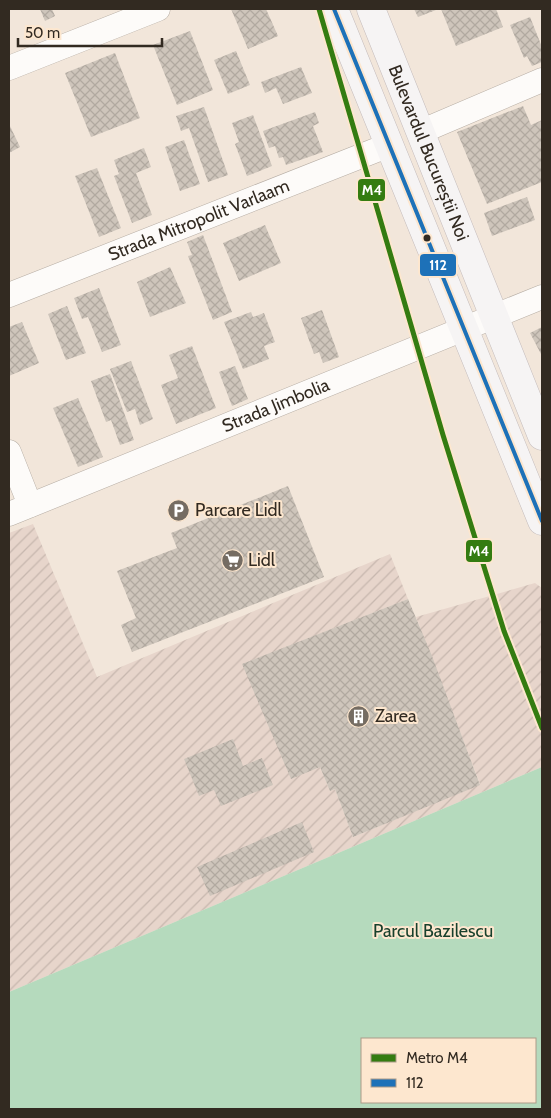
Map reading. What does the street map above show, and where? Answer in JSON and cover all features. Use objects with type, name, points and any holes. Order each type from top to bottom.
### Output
[{"type":"main road","name":"Bulevardul Bucureștii Noi","points":[[334,9],[542,521]]},
{"type":"main road","name":"Bulevardul Bucureștii Noi","points":[[371,9],[542,436]]},
{"type":"street","points":[[9,68],[158,9]]},
{"type":"street","points":[[420,132],[542,80]]},
{"type":"street","name":"Strada Mitropolit Varlaam","points":[[9,295],[389,145]]},
{"type":"street","name":"Strada Jimbolia","points":[[19,510],[542,297]]},
{"type":"street","points":[[9,452],[19,510]]},
{"type":"shaded area","points":[[33,524],[97,677],[390,554],[408,599],[243,664],[291,778],[320,767],[330,791],[335,789],[353,837],[480,784],[416,617],[535,583],[542,588],[542,767],[9,992],[9,533]]},
{"type":"green space","name":"Parcul Bazilescu","points":[[542,767],[542,1109],[9,1109],[9,992]]},
{"type":"building","points":[[40,9],[52,9],[55,16],[45,21]]},
{"type":"building","points":[[231,9],[266,9],[278,36],[248,49]]},
{"type":"building","points":[[414,9],[435,9],[436,10],[418,17]]},
{"type":"building","points":[[441,9],[496,9],[503,27],[456,46]]},
{"type":"building","points":[[530,17],[542,47],[542,62],[532,66],[527,56],[524,58],[510,25]]},
{"type":"building","points":[[190,31],[213,90],[177,105],[153,45]]},
{"type":"building","points":[[236,51],[250,85],[228,94],[214,60]]},
{"type":"building","points":[[115,53],[140,118],[91,137],[65,73]]},
{"type":"building","points":[[301,67],[312,93],[283,104],[276,88],[265,93],[261,82]]},
{"type":"building","points":[[523,106],[531,125],[542,120],[542,182],[487,204],[457,132]]},
{"type":"building","points":[[204,107],[228,175],[208,182],[189,128],[181,131],[176,116]]},
{"type":"building","points":[[315,112],[319,123],[313,126],[323,152],[286,165],[283,157],[279,158],[275,146],[269,148],[263,131]]},
{"type":"building","points":[[253,115],[272,166],[247,176],[235,144],[239,142],[232,123]]},
{"type":"building","points":[[9,124],[20,147],[9,153]]},
{"type":"building","points":[[184,140],[200,184],[180,191],[165,147]]},
{"type":"building","points":[[144,148],[151,167],[136,173],[152,215],[132,223],[114,176],[119,174],[114,160]]},
{"type":"building","points":[[97,168],[121,228],[99,237],[75,176]]},
{"type":"building","points":[[527,197],[535,220],[492,236],[484,213]]},
{"type":"building","points":[[265,225],[281,263],[239,281],[223,243]]},
{"type":"building","points":[[203,235],[232,312],[213,320],[188,256],[192,255],[187,242]]},
{"type":"building","points":[[170,267],[186,303],[150,317],[137,282]]},
{"type":"building","points":[[99,288],[121,345],[102,352],[88,317],[82,319],[74,298]]},
{"type":"building","points":[[67,306],[86,353],[66,360],[48,314]]},
{"type":"building","points":[[322,310],[339,357],[323,363],[319,352],[314,354],[301,318]]},
{"type":"building","points":[[251,312],[253,317],[264,313],[275,342],[264,346],[269,359],[243,369],[224,322]]},
{"type":"building","points":[[22,322],[39,363],[9,376],[9,327]]},
{"type":"building","points":[[542,327],[542,356],[530,333]]},
{"type":"building","points":[[192,346],[216,408],[176,424],[161,385],[178,378],[169,355]]},
{"type":"building","points":[[131,361],[153,419],[140,425],[135,409],[127,412],[110,369]]},
{"type":"building","points":[[235,366],[248,399],[232,406],[219,372]]},
{"type":"building","points":[[110,374],[134,440],[120,445],[111,420],[106,422],[91,381]]},
{"type":"building","points":[[78,398],[103,457],[78,467],[53,408]]},
{"type":"building","name":"Lidl","points":[[288,486],[324,577],[132,652],[121,625],[136,618],[117,571],[177,548],[171,533]]},
{"type":"building","name":"Zarea","points":[[408,599],[432,656],[480,785],[353,837],[335,789],[330,791],[320,767],[291,779],[242,664]]},
{"type":"building","points":[[233,739],[243,766],[262,758],[273,785],[221,806],[214,790],[199,796],[184,759]]},
{"type":"building","points":[[302,822],[314,852],[210,896],[197,867]]},
{"type":"metro line","name":"M4","points":[[319,9],[443,435],[504,631],[542,728]]},
{"type":"transit line","name":"112","points":[[334,9],[542,521]]},
{"type":"place","name":"Parcare Lidl","points":[[179,510]]},
{"type":"place","name":"Lidl","points":[[232,560]]},
{"type":"place","name":"Zarea","points":[[359,716]]}]
